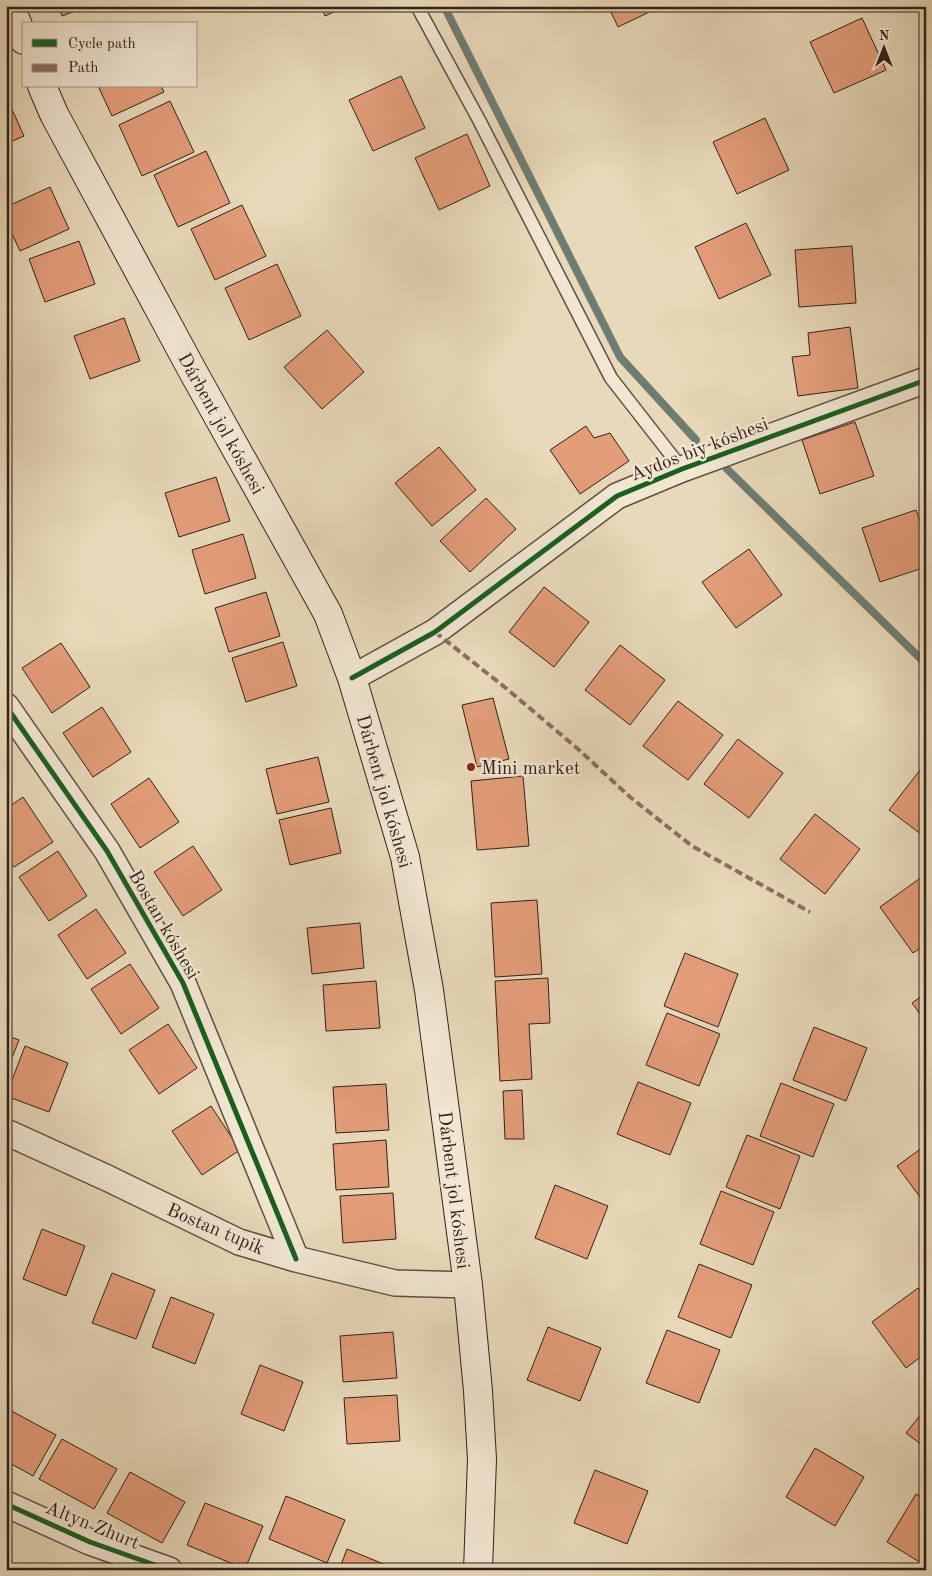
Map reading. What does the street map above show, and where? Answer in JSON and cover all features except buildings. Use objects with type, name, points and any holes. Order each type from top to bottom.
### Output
[{"type":"main road","points":[[10,6],[22,35]]},
{"type":"main road","name":"Dárbent jol kóshesi","points":[[43,88],[54,114],[153,298],[328,614],[352,678],[405,857],[429,990],[468,1285],[482,1459],[478,1570]]},
{"type":"street","name":"Aydos biy kóshesi","points":[[352,678],[435,632],[617,496],[682,469],[926,380]]},
{"type":"street","name":"Bostan kóshesi","points":[[6,706],[106,851],[183,983],[296,1259]]},
{"type":"street","name":"Bostan tupik","points":[[6,1132],[108,1178],[239,1242],[296,1259],[395,1283],[468,1285]]},
{"type":"street","name":"Altyn Zhurt","points":[[6,1504],[90,1542],[169,1570]]},
{"type":"lane","points":[[417,6],[479,120],[611,378],[682,469]]},
{"type":"waterway","points":[[444,6],[620,357],[696,440]]},
{"type":"waterway","points":[[727,469],[926,664]]},
{"type":"marked path","points":[[435,632],[507,689],[578,749],[630,797],[692,846],[810,912]]},
{"type":"cycle path","points":[[352,678],[435,632],[617,496],[682,469],[926,380]]},
{"type":"cycle path","points":[[6,706],[107,851],[183,983],[296,1259]]},
{"type":"cycle path","points":[[6,1504],[90,1542],[169,1570]]},
{"type":"place","name":"Mini market","points":[[471,767]]}]
